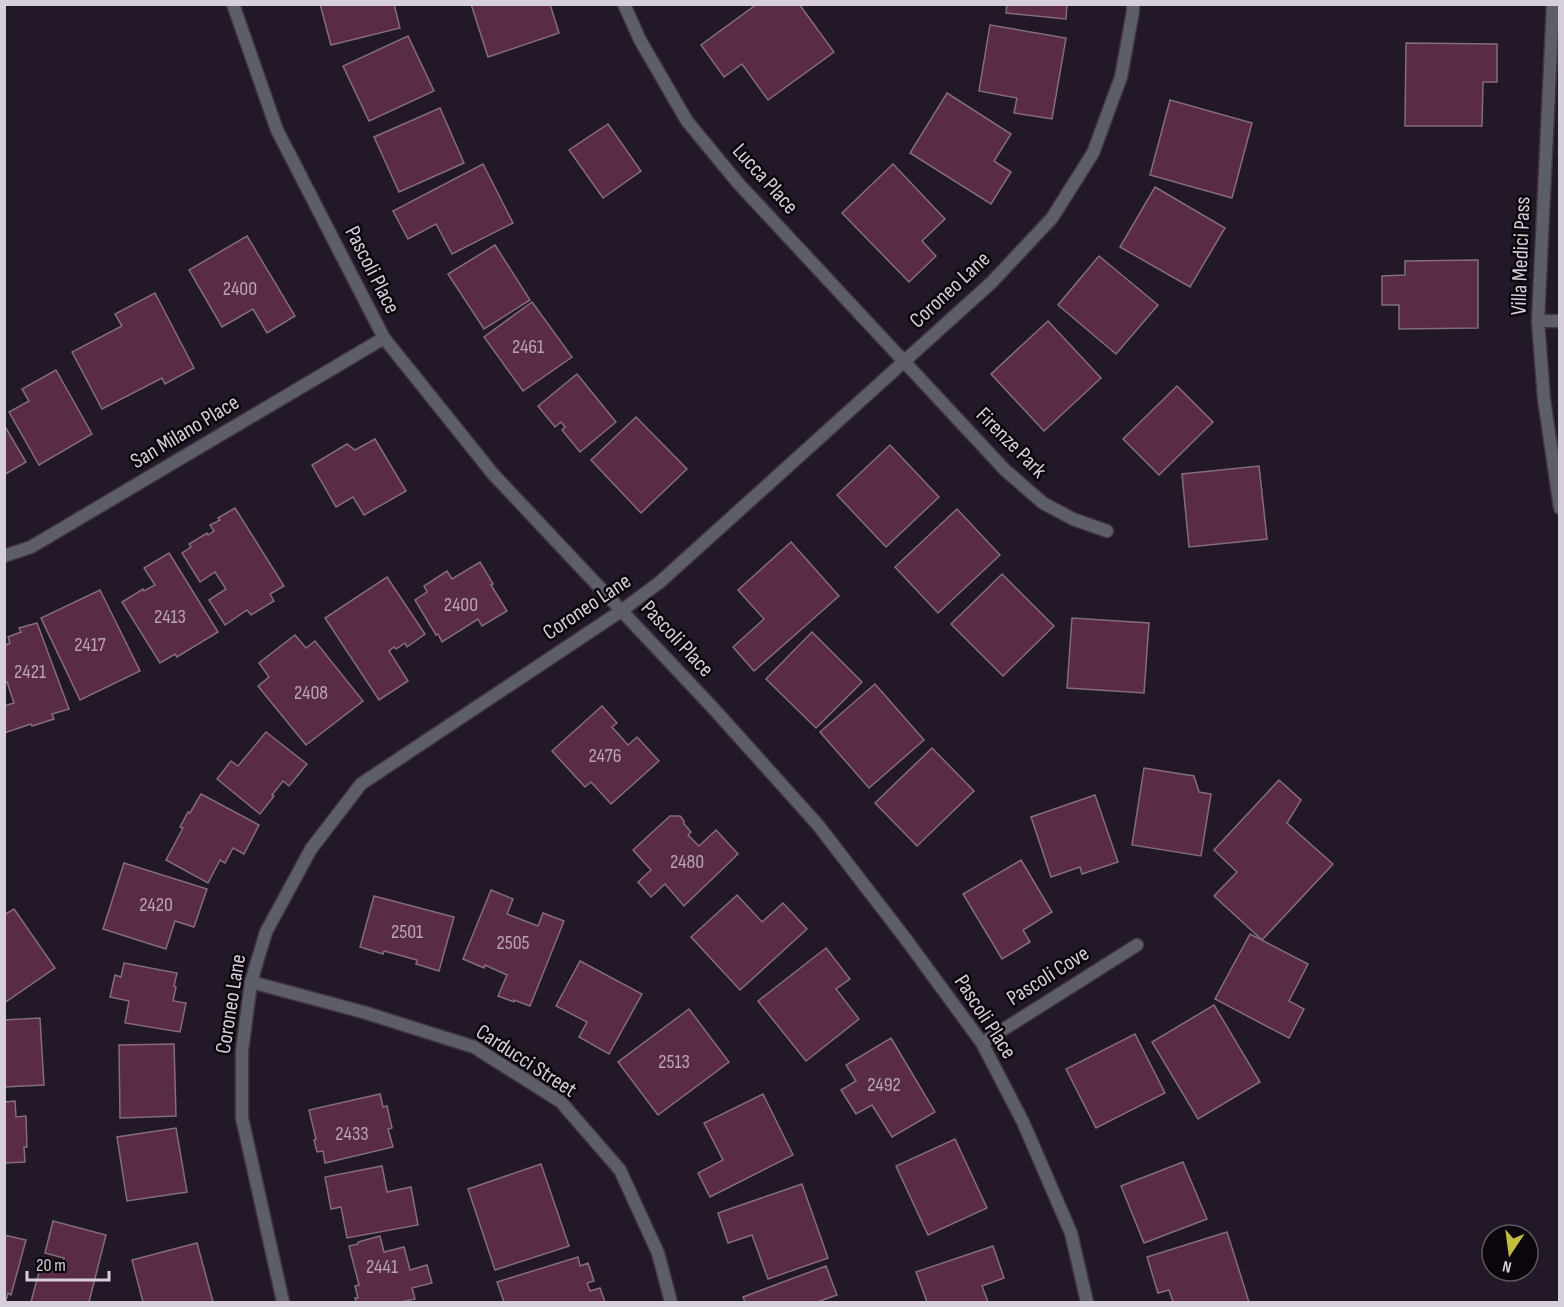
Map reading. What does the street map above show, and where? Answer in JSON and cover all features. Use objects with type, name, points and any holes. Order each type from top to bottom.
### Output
[{"type":"street","name":"Pascoli Place","points":[[233,4],[277,130],[384,338],[493,474],[713,708],[818,825],[982,1042],[1023,1122],[1071,1233],[1088,1302]]},
{"type":"street","name":"Lucca Place","points":[[624,4],[640,40],[687,121],[738,183],[903,362]]},
{"type":"street","name":"Coroneo Lane","points":[[283,1302],[242,1118],[242,1051],[251,982],[266,932],[311,849],[361,784],[660,582],[992,282],[1052,218],[1093,153],[1121,77],[1133,4]]},
{"type":"street","name":"Villa Medici Pass","points":[[1552,4],[1538,321],[1544,399],[1560,508]]},
{"type":"street","points":[[1538,321],[1560,321]]},
{"type":"street","name":"San Milano Place","points":[[4,556],[31,547],[384,338]]},
{"type":"street","name":"Firenze Park","points":[[903,362],[1005,470],[1043,503],[1073,519],[1107,531]]},
{"type":"street","name":"Pascoli Cove","points":[[982,1042],[1137,945]]},
{"type":"street","name":"Carducci Street","points":[[251,982],[363,1012],[474,1047],[561,1102],[620,1170],[658,1253],[671,1302]]},
{"type":"building","points":[[320,4],[394,4],[400,28],[331,45]]},
{"type":"building","points":[[471,4],[550,4],[559,33],[488,57]]},
{"type":"building","points":[[757,4],[799,4],[834,52],[768,100],[742,64],[724,77],[701,45]]},
{"type":"building","points":[[1007,4],[1067,4],[1066,19],[1006,13]]},
{"type":"building","points":[[990,25],[1066,38],[1052,119],[1014,113],[1017,98],[979,91]]},
{"type":"building","points":[[408,36],[434,91],[369,121],[343,66]]},
{"type":"building","points":[[1406,43],[1497,44],[1497,82],[1483,82],[1482,126],[1405,126]]},
{"type":"building","points":[[947,93],[1011,134],[994,161],[1011,172],[991,204],[910,153]]},
{"type":"building","points":[[1170,100],[1252,123],[1232,198],[1150,175]]},
{"type":"building","points":[[440,108],[464,163],[399,192],[374,137]]},
{"type":"building","points":[[608,124],[641,171],[603,198],[569,150]]},
{"type":"building","points":[[483,164],[513,223],[452,254],[436,224],[408,239],[393,211]]},
{"type":"building","points":[[893,164],[945,219],[922,241],[936,256],[909,282],[842,213]]},
{"type":"building","points":[[1155,187],[1225,228],[1190,287],[1120,247]]},
{"type":"building","points":[[247,236],[295,316],[267,333],[253,309],[222,327],[189,270]]},
{"type":"building","points":[[495,245],[530,300],[484,329],[448,274]]},
{"type":"building","points":[[1099,256],[1158,305],[1116,354],[1058,305]]},
{"type":"building","points":[[1478,260],[1478,328],[1399,329],[1399,305],[1382,305],[1382,276],[1405,275],[1405,261]]},
{"type":"building","points":[[155,293],[194,368],[165,384],[162,378],[102,409],[72,352],[122,326],[115,314]]},
{"type":"building","points":[[532,302],[572,357],[523,391],[484,337]]},
{"type":"building","points":[[1048,321],[1101,378],[1044,431],[991,374]]},
{"type":"building","points":[[56,370],[92,434],[39,465],[9,412],[29,401],[22,389]]},
{"type":"building","points":[[577,374],[616,422],[580,452],[562,430],[565,427],[561,422],[555,427],[538,406]]},
{"type":"building","points":[[1177,386],[1213,422],[1159,475],[1123,439]]},
{"type":"building","points":[[636,417],[687,469],[641,513],[591,460]]},
{"type":"building","points":[[4,425],[26,462],[4,475]]},
{"type":"building","points":[[375,439],[406,491],[364,515],[353,497],[336,507],[312,465],[347,444],[355,450]]},
{"type":"building","points":[[890,445],[939,497],[886,547],[837,495]]},
{"type":"building","points":[[1259,466],[1267,539],[1189,547],[1182,474]]},
{"type":"building","points":[[235,508],[284,586],[270,594],[274,601],[251,615],[247,610],[225,625],[209,600],[226,589],[215,572],[200,582],[182,553],[191,547],[189,544],[214,531],[210,525]]},
{"type":"building","points":[[957,509],[1000,555],[938,613],[895,567]]},
{"type":"building","points":[[791,542],[839,596],[754,671],[733,647],[764,619],[738,590]]},
{"type":"building","points":[[169,553],[218,632],[177,657],[175,654],[160,663],[122,602],[143,589],[144,591],[155,585],[144,568]]},
{"type":"building","points":[[480,562],[507,611],[482,626],[478,619],[442,642],[415,600],[427,592],[424,586],[447,571],[452,579]]},
{"type":"building","points":[[1002,574],[1054,626],[1003,676],[951,624]]},
{"type":"building","points":[[387,577],[425,634],[407,647],[405,643],[389,651],[408,681],[379,700],[325,618]]},
{"type":"building","points":[[100,590],[140,671],[80,700],[41,618]]},
{"type":"building","points":[[1072,618],[1149,623],[1144,693],[1067,688]]},
{"type":"building","points":[[37,623],[69,709],[52,714],[54,719],[4,733],[4,706],[14,703],[7,682],[4,683],[4,641],[6,645],[10,643],[8,637],[21,632],[19,628]]},
{"type":"building","points":[[812,632],[862,682],[816,728],[766,679]]},
{"type":"building","points":[[295,635],[306,648],[315,641],[363,701],[306,745],[258,686],[269,677],[259,663]]},
{"type":"building","points":[[875,684],[924,740],[869,788],[820,732]]},
{"type":"building","points":[[602,706],[617,723],[612,727],[628,745],[637,737],[659,761],[611,804],[591,782],[585,787],[552,751]]},
{"type":"building","points":[[266,732],[307,764],[289,786],[283,781],[260,814],[217,779],[231,761],[238,766]]},
{"type":"building","points":[[932,748],[974,791],[917,846],[875,803]]},
{"type":"building","points":[[1144,768],[1194,776],[1199,792],[1211,794],[1201,856],[1132,845]]},
{"type":"building","points":[[1279,780],[1301,800],[1287,823],[1333,864],[1262,940],[1214,896],[1237,872],[1214,850]]},
{"type":"building","points":[[201,794],[259,825],[244,854],[233,848],[225,863],[220,860],[208,883],[166,860],[183,828],[180,827]]},
{"type":"building","points":[[1095,795],[1118,862],[1082,874],[1080,867],[1051,877],[1031,817]]},
{"type":"building","points":[[670,816],[680,816],[691,832],[688,835],[699,846],[716,830],[738,854],[684,906],[665,884],[651,897],[638,882],[651,870],[633,850]]},
{"type":"building","points":[[1021,860],[1052,912],[1023,930],[1030,942],[1002,959],[963,894]]},
{"type":"building","points":[[124,863],[207,889],[194,927],[175,921],[166,949],[103,929]]},
{"type":"building","points":[[491,890],[513,899],[507,914],[538,926],[543,913],[564,921],[530,1006],[498,996],[507,975],[485,965],[484,968],[463,959]]},
{"type":"building","points":[[737,895],[762,922],[783,903],[807,929],[740,990],[691,937]]},
{"type":"building","points":[[374,896],[454,917],[439,971],[416,964],[417,960],[360,947]]},
{"type":"building","points":[[14,909],[55,968],[4,1003],[4,915]]},
{"type":"building","points":[[1250,934],[1308,964],[1289,1001],[1304,1009],[1289,1038],[1215,999]]},
{"type":"building","points":[[826,948],[850,979],[836,989],[859,1019],[806,1061],[758,1001]]},
{"type":"building","points":[[580,961],[642,994],[609,1054],[579,1037],[587,1022],[556,1006]]},
{"type":"building","points":[[124,963],[177,973],[173,1001],[186,1003],[180,1032],[125,1023],[129,1001],[110,997],[115,975],[121,977]]},
{"type":"building","points":[[1214,1005],[1260,1082],[1198,1119],[1152,1042]]},
{"type":"building","points":[[689,1009],[729,1062],[658,1115],[618,1062]]},
{"type":"building","points":[[40,1018],[44,1085],[4,1087],[4,1020]]},
{"type":"building","points":[[1135,1034],[1165,1093],[1096,1128],[1066,1069]]},
{"type":"building","points":[[891,1038],[935,1112],[892,1137],[872,1105],[856,1114],[841,1090],[856,1081],[846,1065]]},
{"type":"building","points":[[174,1044],[176,1116],[120,1118],[119,1045]]},
{"type":"building","points":[[380,1094],[383,1107],[387,1106],[392,1128],[388,1129],[393,1147],[325,1163],[323,1151],[317,1152],[309,1110]]},
{"type":"building","points":[[763,1094],[793,1155],[710,1197],[698,1173],[723,1160],[704,1123]]},
{"type":"building","points":[[15,1101],[16,1117],[26,1116],[25,1162],[4,1163],[4,1102]]},
{"type":"building","points":[[176,1128],[187,1192],[127,1201],[117,1137]]},
{"type":"building","points":[[955,1139],[987,1208],[928,1235],[896,1166]]},
{"type":"building","points":[[1183,1162],[1207,1219],[1144,1243],[1121,1186]]},
{"type":"building","points":[[541,1164],[569,1246],[495,1270],[468,1189]]},
{"type":"building","points":[[382,1166],[387,1192],[411,1187],[418,1225],[347,1238],[341,1207],[331,1209],[325,1177]]},
{"type":"building","points":[[802,1184],[828,1258],[768,1279],[752,1235],[728,1243],[718,1213]]},
{"type":"building","points":[[53,1221],[106,1235],[89,1302],[31,1302],[42,1261],[62,1266],[64,1258],[45,1253]]},
{"type":"building","points":[[1227,1232],[1249,1302],[1173,1302],[1169,1290],[1158,1293],[1147,1257]]},
{"type":"building","points":[[4,1235],[26,1240],[11,1295],[8,1293],[6,1301],[4,1301]]},
{"type":"building","points":[[380,1236],[384,1252],[404,1247],[410,1270],[427,1265],[432,1283],[412,1288],[415,1299],[401,1302],[356,1302],[355,1298],[358,1298],[355,1286],[359,1285],[349,1246]]},
{"type":"building","points":[[197,1243],[213,1302],[143,1302],[132,1260]]},
{"type":"building","points":[[993,1246],[1004,1278],[982,1286],[988,1302],[927,1302],[916,1272]]},
{"type":"building","points":[[578,1257],[580,1266],[588,1263],[594,1281],[587,1283],[590,1291],[600,1288],[605,1302],[504,1302],[497,1282]]},
{"type":"building","points":[[826,1266],[837,1295],[817,1302],[745,1302],[743,1297]]}]
